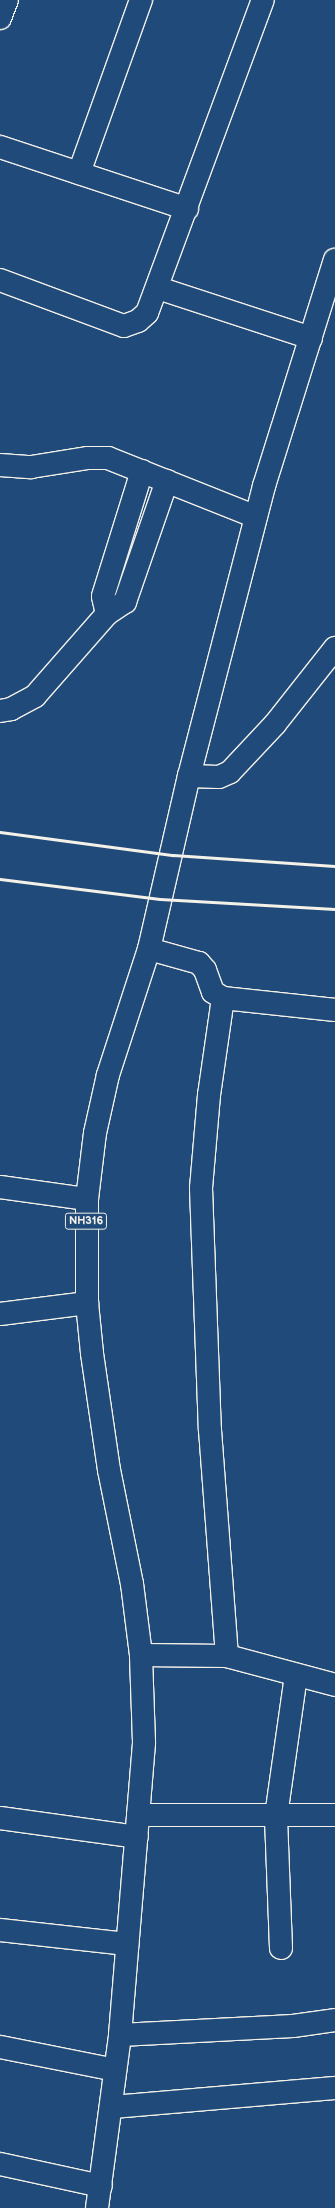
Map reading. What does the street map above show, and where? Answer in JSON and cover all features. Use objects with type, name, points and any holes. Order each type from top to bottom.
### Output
[{"type":"main road","points":[[0,18],[7,0]]},
{"type":"main road","points":[[79,173],[141,0]]},
{"type":"main road","points":[[0,280],[124,326],[138,321],[147,313],[158,288],[264,0]]},
{"type":"main road","points":[[0,147],[187,209]]},
{"type":"main road","name":"NH316","points":[[97,2208],[112,2107],[120,2035],[144,1742],[140,1655],[132,1584],[107,1456],[88,1303],[87,1199],[95,1133],[108,1075],[149,949],[189,776],[256,517],[335,260]]},
{"type":"main road","points":[[158,288],[310,338]]},
{"type":"main road","points":[[0,465],[31,467],[108,458],[256,517]]},
{"type":"main road","points":[[107,614],[103,596],[142,471]]},
{"type":"main road","points":[[0,711],[11,709],[35,696],[107,614],[124,602],[167,481]]},
{"type":"main road","points":[[189,776],[220,777],[230,772],[275,724],[335,648]]},
{"type":"main road","points":[[149,949],[199,963],[205,970],[213,992],[223,998],[335,1010]]},
{"type":"main road","points":[[223,998],[209,1095],[202,1188],[210,1430],[227,1656]]},
{"type":"main road","points":[[0,1187],[87,1199]]},
{"type":"main road","points":[[0,1314],[88,1303]]},
{"type":"main road","points":[[140,1655],[227,1656],[335,1685]]},
{"type":"main road","points":[[281,1948],[276,1816],[296,1675]]},
{"type":"main road","points":[[138,1815],[335,1815]]},
{"type":"main road","points":[[0,1818],[136,1838]]},
{"type":"main road","points":[[0,1930],[127,1944]]},
{"type":"main road","points":[[120,2035],[285,2026],[335,2020]]},
{"type":"main road","points":[[0,2047],[115,2070]]},
{"type":"main road","points":[[112,2107],[335,2088]]},
{"type":"main road","points":[[0,2164],[101,2186]]},
{"type":"railway","points":[[0,832],[173,855],[335,866]]},
{"type":"railway","points":[[0,879],[160,899],[335,909]]}]
